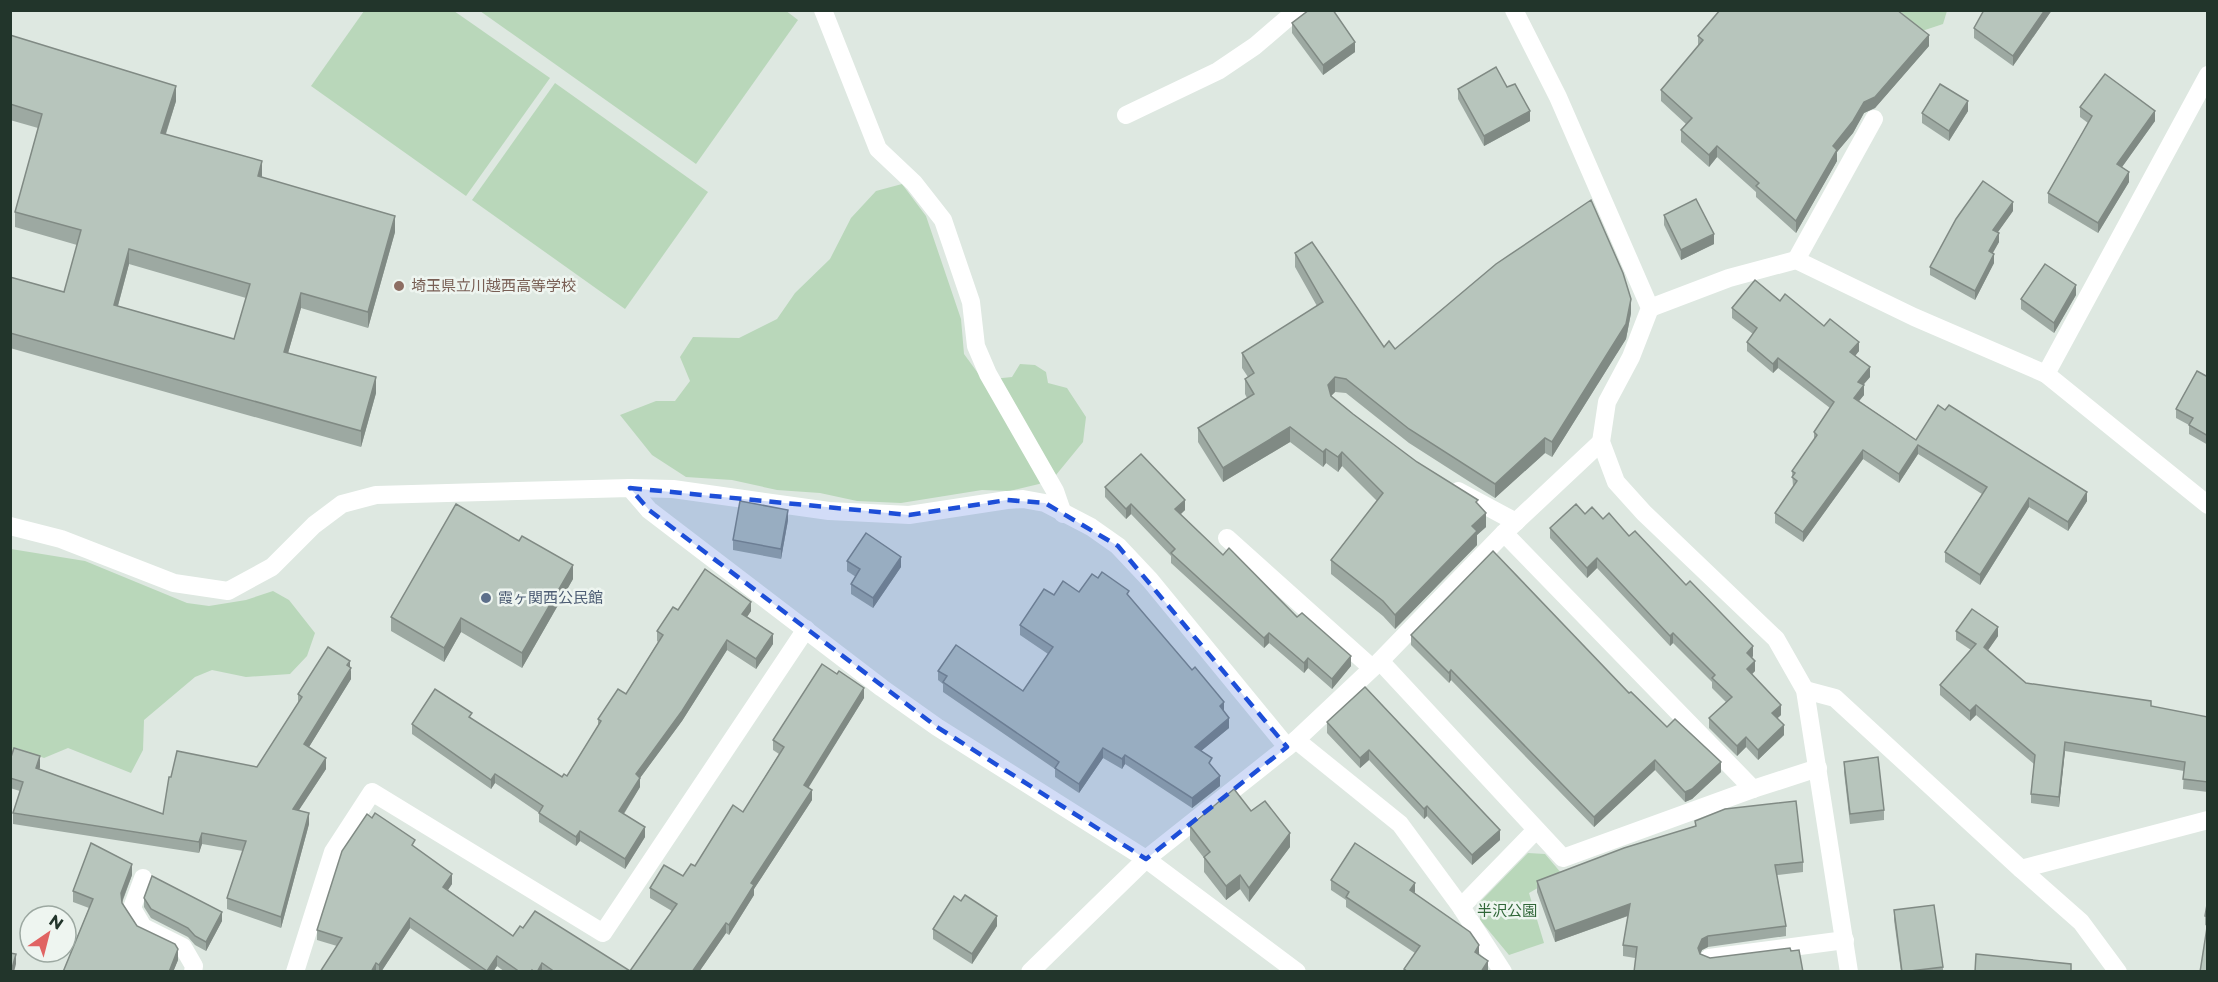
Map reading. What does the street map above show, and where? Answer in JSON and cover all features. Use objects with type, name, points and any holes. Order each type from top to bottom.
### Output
[{"type":"street","points":[[823,10],[878,149],[914,183],[943,220],[971,302],[976,346],[988,374],[1055,491],[1063,514]]},
{"type":"street","points":[[1126,115],[1218,71],[1255,46],[1297,10]]},
{"type":"street","points":[[1514,10],[1558,98],[1650,308],[1631,357],[1606,402],[1601,442],[1616,482],[1644,513],[1776,639],[1805,690],[1849,972]]},
{"type":"street","points":[[2046,374],[2208,75]]},
{"type":"street","points":[[1796,260],[1874,119]]},
{"type":"street","points":[[1650,308],[1729,278],[1796,260],[1914,317],[2046,374],[2208,506]]},
{"type":"street","points":[[1030,972],[1146,860],[1292,744],[1376,664],[1510,527],[1601,442]]},
{"type":"street","points":[[1445,483],[1510,527],[1753,789]]},
{"type":"street","points":[[630,488],[649,510],[937,727],[1146,860],[1297,972]]},
{"type":"street","points":[[10,526],[61,539],[174,583],[228,591],[272,567],[314,525],[342,504],[376,495],[630,488],[673,489],[829,511],[909,515],[1023,499],[1045,503],[1091,527],[1118,546],[1292,744],[1400,825],[1461,907],[1503,972]]},
{"type":"street","points":[[1227,538],[1376,664],[1563,858],[1753,789],[1818,768]]},
{"type":"street","points":[[295,972],[333,852],[372,792],[603,933],[806,629]]},
{"type":"street","points":[[1805,690],[1835,698],[2080,922],[2118,972]]},
{"type":"street","points":[[2021,869],[2208,820]]},
{"type":"street","points":[[1461,907],[1535,831]]},
{"type":"street","points":[[143,878],[132,908],[143,927],[183,948],[194,966],[193,972]]},
{"type":"street","points":[[1709,958],[1845,940]]},
{"type":"highlighted area","points":[[630,488],[909,515],[1007,500],[1045,503],[1118,546],[1287,747],[1146,859],[937,727],[649,510]]},
{"type":"green space","points":[[785,10],[798,20],[696,164],[480,11]]},
{"type":"green space","points":[[364,11],[454,11],[550,78],[466,196],[311,86]]},
{"type":"green space","points":[[1900,11],[1947,11],[1943,24],[1922,31]]},
{"type":"green space","points":[[555,83],[708,192],[625,309],[472,200]]},
{"type":"green space","points":[[902,184],[926,216],[961,319],[964,354],[983,380],[1012,377],[1020,364],[1035,365],[1046,372],[1048,383],[1067,388],[1086,417],[1083,442],[1056,475],[1039,484],[1010,491],[982,490],[901,503],[857,501],[820,493],[777,490],[732,480],[686,477],[652,455],[620,415],[656,401],[675,401],[690,381],[680,357],[693,337],[739,338],[777,319],[795,293],[830,259],[851,218],[876,191]]},
{"type":"green space","points":[[11,549],[85,561],[187,603],[209,606],[246,600],[273,591],[289,600],[315,633],[307,656],[290,674],[246,677],[212,670],[195,677],[144,720],[143,750],[131,773],[68,748],[44,758],[17,748],[11,756]]},
{"type":"green space","name":"半沢公園","points":[[1528,853],[1545,854],[1562,874],[1529,893],[1544,943],[1509,955],[1480,920],[1481,901]]},
{"type":"building","points":[[1309,10],[1333,10],[1355,42],[1323,65],[1292,23]]},
{"type":"building","points":[[1720,10],[1897,10],[1929,35],[1875,97],[1864,102],[1853,121],[1833,146],[1837,150],[1796,221],[1756,186],[1759,183],[1717,146],[1709,155],[1681,130],[1692,118],[1661,90],[1703,40],[1698,36]]},
{"type":"building","points":[[1984,10],[2045,10],[2013,56],[1974,28]]},
{"type":"building","points":[[10,35],[176,86],[161,133],[262,161],[258,176],[395,216],[368,312],[301,293],[284,352],[376,377],[361,431],[10,333],[10,277],[64,292],[81,230],[15,212],[42,114],[10,104]],"holes":[[[129,249],[250,284],[234,339],[114,305]]]},
{"type":"building","points":[[1496,67],[1507,87],[1515,84],[1530,111],[1484,136],[1458,89]]},
{"type":"building","points":[[2105,74],[2155,111],[2117,164],[2129,172],[2098,223],[2048,193],[2092,116],[2080,107]]},
{"type":"building","points":[[1940,84],[1968,101],[1949,131],[1922,113]]},
{"type":"building","points":[[1983,181],[2013,202],[1993,230],[1999,233],[1989,251],[1994,254],[1975,291],[1930,267],[1956,219]]},
{"type":"building","points":[[1696,199],[1714,234],[1681,250],[1664,215]]},
{"type":"building","points":[[1591,200],[1623,273],[1631,299],[1626,324],[1552,442],[1545,438],[1495,484],[1409,429],[1346,379],[1335,377],[1328,385],[1331,396],[1353,414],[1417,462],[1478,500],[1476,502],[1486,513],[1472,526],[1477,531],[1395,615],[1383,601],[1331,560],[1383,493],[1342,452],[1338,457],[1326,449],[1323,452],[1290,427],[1223,468],[1198,428],[1254,394],[1245,379],[1254,373],[1242,353],[1323,302],[1295,253],[1312,242],[1384,347],[1389,341],[1395,349],[1496,264]]},
{"type":"building","points":[[2045,264],[2076,285],[2054,323],[2021,299]]},
{"type":"building","points":[[1755,280],[1780,301],[1785,294],[1824,326],[1830,319],[1859,342],[1850,352],[1870,367],[1858,382],[1864,385],[1854,398],[1916,440],[1938,405],[1945,410],[1949,405],[2087,492],[2068,522],[2029,498],[1980,575],[1945,552],[1987,487],[1918,445],[1899,474],[1863,450],[1803,532],[1775,513],[1797,481],[1792,477],[1795,473],[1792,471],[1817,435],[1814,432],[1834,402],[1778,358],[1773,364],[1747,342],[1757,328],[1732,308]]},
{"type":"building","points":[[2197,371],[2208,377],[2208,436],[2189,425],[2193,418],[2176,409]]},
{"type":"building","points":[[1141,454],[1185,500],[1175,509],[1223,555],[1229,548],[1297,617],[1302,613],[1351,656],[1332,679],[1308,658],[1304,663],[1269,633],[1264,638],[1171,553],[1175,549],[1131,504],[1126,509],[1105,487]]},
{"type":"building","points":[[740,501],[788,510],[781,549],[733,540]]},
{"type":"building","name":"霞ヶ関西公民館","points":[[456,504],[519,541],[522,536],[573,565],[522,653],[461,618],[444,648],[391,617]]},
{"type":"building","points":[[1576,504],[1585,514],[1592,507],[1603,519],[1609,513],[1629,536],[1635,531],[1686,585],[1690,581],[1753,646],[1747,653],[1755,661],[1747,669],[1781,705],[1772,713],[1784,725],[1758,750],[1746,737],[1737,746],[1709,718],[1732,697],[1712,678],[1715,675],[1673,633],[1670,636],[1597,558],[1587,568],[1550,528]]},
{"type":"building","points":[[866,533],[901,557],[873,598],[851,584],[860,569],[847,561]]},
{"type":"building","points":[[1493,551],[1629,693],[1631,692],[1667,727],[1675,719],[1721,762],[1692,789],[1685,792],[1655,760],[1594,817],[1451,670],[1449,673],[1411,635]]},
{"type":"building","points":[[705,569],[751,602],[742,614],[773,634],[756,659],[727,640],[682,711],[636,774],[640,778],[619,811],[645,827],[625,859],[580,831],[576,837],[539,813],[543,806],[495,774],[491,780],[412,724],[435,689],[472,713],[469,717],[562,777],[564,774],[567,776],[601,721],[598,719],[618,689],[626,694],[663,635],[657,631],[673,607],[678,610]]},
{"type":"building","points":[[1102,572],[1129,591],[1127,594],[1192,670],[1195,667],[1224,702],[1220,706],[1229,718],[1195,747],[1212,758],[1209,763],[1220,776],[1192,798],[1125,755],[1122,759],[1103,748],[1079,784],[1055,768],[1059,762],[943,682],[947,676],[938,671],[956,645],[1023,691],[1053,647],[1020,625],[1044,589],[1054,595],[1063,581],[1079,592],[1092,574],[1098,578]]},
{"type":"building","points":[[1972,609],[1998,627],[1984,647],[2026,683],[2151,701],[2151,706],[2208,717],[2208,782],[2183,779],[2185,762],[2065,742],[2059,797],[2031,794],[2035,755],[1976,705],[1970,711],[1940,685],[1976,644],[1956,631]]},
{"type":"building","points":[[328,647],[350,661],[347,665],[351,668],[304,744],[326,758],[293,809],[309,813],[281,917],[227,898],[246,841],[202,833],[199,842],[13,813],[23,782],[10,778],[10,760],[14,748],[40,756],[36,768],[163,814],[169,777],[171,777],[177,751],[257,767],[302,697],[298,694]]},
{"type":"building","points":[[822,664],[837,674],[839,671],[864,688],[804,785],[812,790],[751,883],[754,885],[729,925],[726,923],[692,972],[555,972],[542,963],[537,972],[532,970],[531,972],[520,972],[497,956],[487,971],[410,918],[379,965],[376,963],[371,972],[320,972],[342,938],[317,930],[342,851],[367,814],[372,818],[375,813],[415,840],[412,845],[452,874],[443,887],[513,936],[520,926],[523,928],[535,911],[630,971],[677,904],[650,888],[664,865],[683,876],[691,864],[695,866],[733,805],[743,812],[784,747],[773,740]]},
{"type":"building","points":[[1365,687],[1500,830],[1472,855],[1427,806],[1424,809],[1369,750],[1360,758],[1327,722]]},
{"type":"building","points":[[1878,757],[1884,810],[1850,814],[1844,762]]},
{"type":"building","points":[[1234,789],[1251,811],[1265,801],[1290,833],[1249,888],[1240,875],[1226,886],[1204,857],[1210,852],[1190,826]]},
{"type":"building","points":[[1796,801],[1803,862],[1775,865],[1786,926],[1708,936],[1702,939],[1698,948],[1700,954],[1710,958],[1790,948],[1791,951],[1799,950],[1803,972],[1634,972],[1637,947],[1623,945],[1630,904],[1555,931],[1537,881],[1624,848],[1696,826],[1695,821],[1725,809]]},
{"type":"building","points":[[91,843],[132,864],[121,893],[122,903],[137,926],[175,944],[178,949],[169,972],[63,972],[66,964],[78,964],[78,936],[93,899],[73,891]]},
{"type":"building","points":[[1355,843],[1415,883],[1410,890],[1470,932],[1479,945],[1475,952],[1488,961],[1481,972],[1408,972],[1404,969],[1420,946],[1346,897],[1349,892],[1331,880]]},
{"type":"building","points":[[152,876],[222,912],[206,942],[195,936],[188,928],[151,909],[144,898]]},
{"type":"building","points":[[965,895],[997,916],[972,954],[933,929],[954,896],[961,901]]},
{"type":"building","points":[[2208,899],[2208,917],[2205,916]]},
{"type":"building","points":[[1934,905],[1943,967],[1902,972],[1894,910]]},
{"type":"building","points":[[2208,921],[2208,972],[2200,972]]},
{"type":"building","points":[[10,953],[16,954],[11,972],[10,972]]},
{"type":"building","points":[[1976,954],[2071,964],[2071,972],[1975,972]]},
{"type":"place","name":"埼玉県立川越西高等学校","points":[[399,286]]},
{"type":"place","name":"霞ヶ関西公民館","points":[[486,598]]}]
